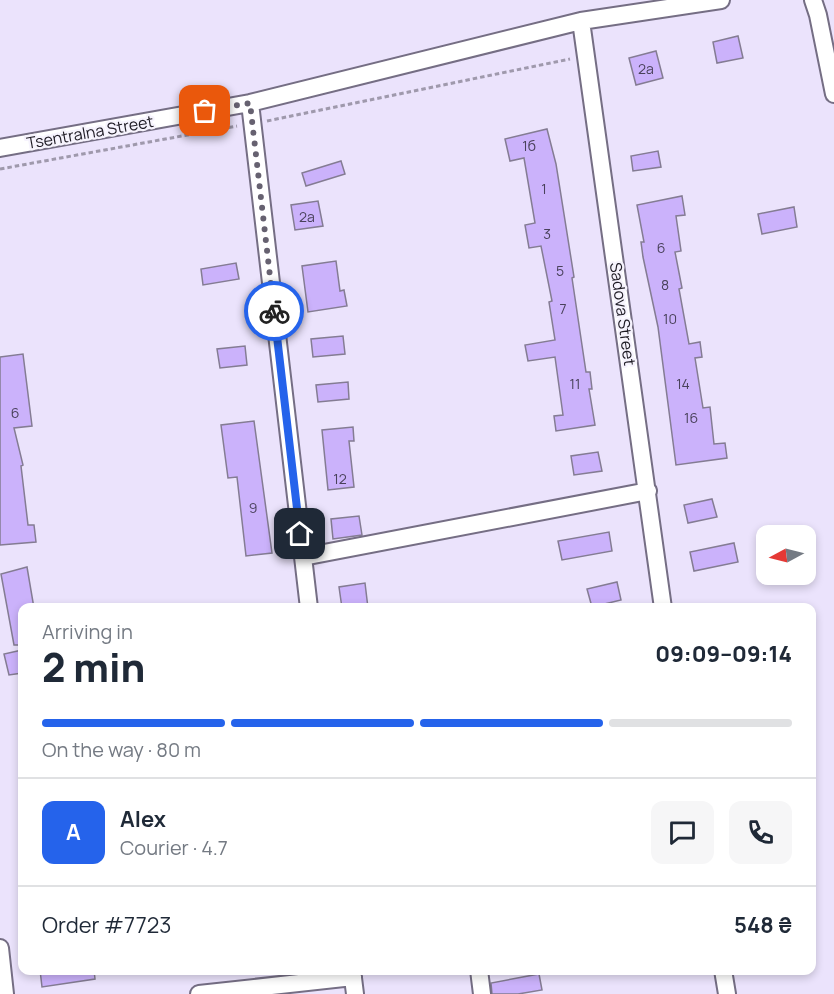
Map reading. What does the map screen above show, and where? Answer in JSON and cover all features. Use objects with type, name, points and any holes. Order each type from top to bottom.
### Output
[{"type":"street","name":"Tsentralna Street","points":[[0,148],[250,103],[581,21],[721,0]]},
{"type":"street","points":[[815,8],[834,94]]},
{"type":"street","name":"Sadova Street","points":[[581,21],[662,603]]},
{"type":"street","points":[[250,103],[308,603]]},
{"type":"street","points":[[303,557],[648,491]]},
{"type":"street","points":[[0,948],[5,994]]},
{"type":"street","points":[[199,994],[345,975]]},
{"type":"street","points":[[353,975],[355,994]]},
{"type":"street","points":[[480,975],[482,994]]},
{"type":"street","points":[[724,975],[727,994]]},
{"type":"path","points":[[0,169],[253,124],[586,56]]},
{"type":"building","points":[[738,36],[743,58],[717,63],[713,42]]},
{"type":"building","points":[[656,51],[663,78],[636,85],[629,58]]},
{"type":"building","points":[[547,129],[556,164],[586,372],[590,372],[592,389],[589,389],[595,425],[556,431],[554,416],[563,415],[555,357],[528,361],[525,345],[555,340],[549,302],[552,301],[541,246],[529,248],[525,225],[535,223],[524,158],[510,161],[505,139]]},
{"type":"building","points":[[658,151],[661,167],[633,171],[631,156]]},
{"type":"building","points":[[341,161],[345,174],[306,186],[302,173]]},
{"type":"building","points":[[682,196],[685,215],[676,216],[681,251],[675,252],[682,288],[679,289],[689,344],[700,342],[702,357],[695,358],[703,408],[710,407],[714,444],[725,443],[727,458],[676,465],[658,327],[643,257],[641,242],[644,242],[637,205]]},
{"type":"building","points":[[318,201],[323,226],[295,230],[291,205]]},
{"type":"building","points":[[794,207],[797,227],[762,234],[758,214]]},
{"type":"building","points":[[336,261],[340,291],[344,290],[347,306],[308,312],[302,266]]},
{"type":"building","points":[[236,263],[239,279],[203,285],[201,269]]},
{"type":"building","points":[[343,336],[345,354],[313,357],[311,339]]},
{"type":"building","points":[[245,346],[247,365],[220,368],[217,349]]},
{"type":"building","points":[[23,354],[32,426],[14,428],[23,465],[21,466],[28,525],[34,525],[36,542],[0,545],[0,357]]},
{"type":"building","points":[[348,382],[349,399],[318,402],[316,385]]},
{"type":"building","points":[[254,421],[272,553],[246,556],[237,477],[228,478],[221,425]]},
{"type":"building","points":[[353,427],[354,441],[349,441],[354,487],[328,490],[322,430]]},
{"type":"building","points":[[598,452],[602,471],[574,475],[571,456]]},
{"type":"building","points":[[712,499],[717,517],[688,523],[684,505]]},
{"type":"building","points":[[359,516],[362,535],[333,539],[331,519]]},
{"type":"building","points":[[609,532],[612,551],[562,560],[558,541]]},
{"type":"building","points":[[734,543],[738,562],[694,571],[690,552]]},
{"type":"building","points":[[27,567],[33,603],[18,603],[18,645],[14,645],[1,574]]},
{"type":"building","points":[[617,582],[621,600],[591,603],[587,589]]},
{"type":"building","points":[[365,583],[367,603],[341,603],[339,587]]},
{"type":"building","points":[[18,651],[18,674],[9,675],[4,654]]},
{"type":"building","points":[[41,975],[95,975],[95,979],[42,987]]},
{"type":"building","points":[[539,975],[542,990],[518,994],[492,994],[491,983]]},
{"type":"way so far","points":[[205,111],[250,103],[274,311]]},
{"type":"route","points":[[274,311],[300,534]]}]
